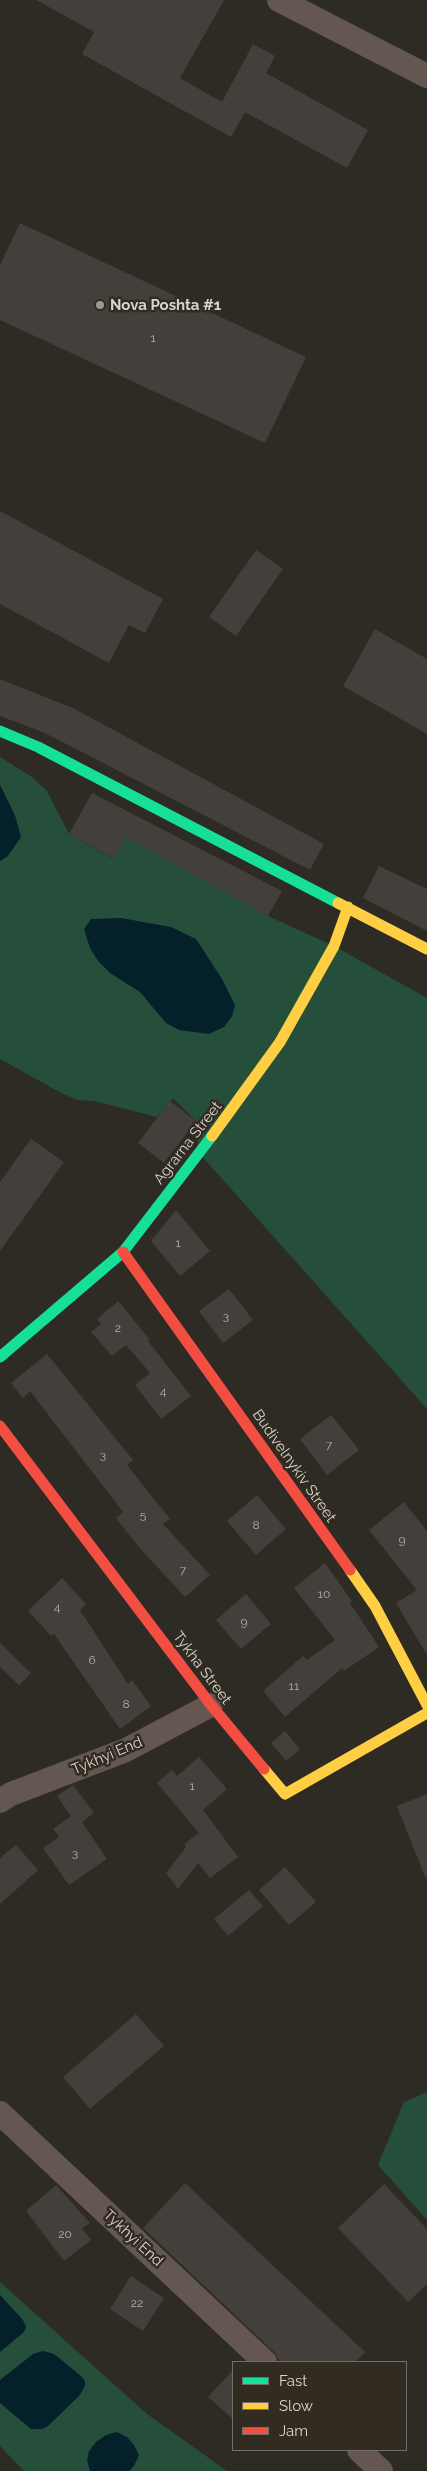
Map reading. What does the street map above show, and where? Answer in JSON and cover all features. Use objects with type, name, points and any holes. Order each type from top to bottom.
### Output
[{"type":"street","points":[[279,0],[427,76]]},
{"type":"street","points":[[0,731],[38,747],[427,949]]},
{"type":"street","name":"Agrarna Street","points":[[0,1357],[123,1252],[234,1108],[280,1042],[334,946],[348,907]]},
{"type":"street","name":"Budivelnykiv Street","points":[[123,1252],[375,1606],[427,1705]]},
{"type":"street","name":"Tykha Street","points":[[0,1426],[211,1705],[285,1794],[427,1713]]},
{"type":"street","name":"Tykhyi End","points":[[0,1800],[11,1794],[126,1750],[211,1705]]},
{"type":"street","name":"Tykhyi End","points":[[0,2113],[265,2361]]},
{"type":"street","points":[[360,2451],[382,2471]]},
{"type":"green space","points":[[0,757],[32,777],[47,791],[69,834],[113,859],[126,837],[268,916],[334,946],[427,998],[427,1409],[199,1153],[196,1121],[173,1098],[157,1117],[94,1101],[78,1100],[63,1094],[0,1059],[0,861],[20,836],[15,815],[0,785]]},
{"type":"green space","points":[[427,2092],[427,2220],[378,2165],[404,2102]]},
{"type":"green space","points":[[0,2282],[147,2414],[227,2471],[24,2471],[0,2446]]},
{"type":"water","points":[[0,785],[15,816],[21,837],[8,856],[0,861]]},
{"type":"water","points":[[121,918],[171,927],[196,939],[222,979],[235,1005],[232,1016],[224,1027],[209,1034],[179,1030],[166,1023],[140,992],[110,973],[98,961],[90,948],[84,929],[91,919]]},
{"type":"water","points":[[0,2295],[23,2320],[26,2327],[24,2332],[0,2352]]},
{"type":"water","points":[[43,2351],[54,2354],[81,2376],[85,2381],[85,2386],[79,2396],[48,2426],[42,2429],[31,2429],[0,2403],[0,2380],[33,2354]]},
{"type":"water","points":[[117,2432],[127,2437],[139,2455],[134,2466],[129,2471],[90,2471],[87,2461],[89,2451],[96,2442],[106,2435]]},
{"type":"building","points":[[36,0],[224,0],[180,78],[222,102],[253,44],[275,56],[266,73],[368,130],[347,168],[245,112],[231,137],[82,54],[94,32]]},
{"type":"building","points":[[20,223],[306,357],[265,443],[0,320],[0,265]]},
{"type":"building","points":[[0,511],[163,599],[145,633],[129,625],[109,663],[0,604]]},
{"type":"building","points":[[256,550],[283,569],[236,636],[209,617]]},
{"type":"building","points":[[375,629],[427,659],[427,734],[343,686]]},
{"type":"building","points":[[0,679],[73,708],[324,844],[310,870],[45,733],[0,716]]},
{"type":"building","points":[[92,793],[282,891],[268,916],[126,837],[114,859],[69,834]]},
{"type":"building","points":[[379,866],[427,889],[427,931],[363,898]]},
{"type":"building","points":[[170,1101],[196,1121],[164,1163],[138,1143]]},
{"type":"building","points":[[31,1139],[64,1162],[0,1251],[0,1182]]},
{"type":"building","points":[[176,1210],[210,1251],[180,1276],[151,1241]]},
{"type":"building","points":[[229,1289],[253,1320],[223,1343],[199,1311]]},
{"type":"building","points":[[118,1301],[150,1340],[148,1341],[191,1396],[161,1419],[135,1385],[150,1373],[126,1345],[112,1356],[91,1332],[101,1324],[97,1319]]},
{"type":"building","points":[[47,1354],[133,1460],[127,1465],[170,1519],[163,1524],[210,1575],[185,1597],[137,1545],[116,1518],[123,1512],[30,1391],[23,1398],[11,1383]]},
{"type":"building","points":[[331,1415],[359,1450],[327,1475],[300,1439]]},
{"type":"building","points":[[257,1495],[286,1529],[256,1555],[227,1521]]},
{"type":"building","points":[[404,1502],[427,1531],[427,1655],[396,1603],[417,1590],[369,1530]]},
{"type":"building","points":[[325,1563],[352,1601],[350,1603],[379,1647],[344,1671],[342,1668],[285,1717],[263,1691],[303,1656],[307,1660],[335,1640],[294,1588]]},
{"type":"building","points":[[62,1578],[86,1604],[80,1610],[128,1684],[132,1680],[151,1706],[120,1729],[54,1634],[51,1636],[28,1611]]},
{"type":"building","points":[[246,1594],[271,1624],[241,1649],[216,1620]]},
{"type":"building","points":[[0,1643],[31,1673],[19,1685],[0,1667]]},
{"type":"building","points":[[285,1731],[300,1749],[286,1761],[271,1743]]},
{"type":"building","points":[[199,1757],[227,1789],[203,1810],[238,1857],[210,1878],[198,1863],[178,1889],[166,1873],[186,1847],[184,1844],[199,1833],[157,1783],[172,1770],[177,1776]]},
{"type":"building","points":[[73,1785],[94,1813],[82,1822],[107,1859],[69,1885],[43,1848],[59,1837],[53,1829],[71,1816],[57,1796]]},
{"type":"building","points":[[427,1794],[427,1878],[426,1879],[397,1806]]},
{"type":"building","points":[[16,1845],[38,1870],[0,1904],[0,1858]]},
{"type":"building","points":[[285,1867],[316,1902],[289,1925],[259,1890]]},
{"type":"building","points":[[249,1890],[263,1906],[228,1936],[214,1919]]},
{"type":"building","points":[[136,2014],[164,2046],[90,2109],[63,2077]]},
{"type":"building","points":[[185,2183],[365,2352],[356,2361],[279,2361],[274,2352],[143,2228]]},
{"type":"building","points":[[384,2184],[427,2229],[427,2284],[408,2302],[338,2228]]},
{"type":"building","points":[[56,2185],[90,2223],[82,2228],[91,2240],[64,2261],[26,2211]]},
{"type":"building","points":[[131,2276],[164,2298],[143,2331],[110,2309]]},
{"type":"building","points":[[232,2371],[232,2418],[208,2397]]},
{"type":"traffic: fast","points":[[0,731],[38,747],[338,903]]},
{"type":"traffic: fast","points":[[0,1357],[123,1252],[212,1136]]},
{"type":"traffic: slow","points":[[338,903],[427,949]]},
{"type":"traffic: slow","points":[[212,1136],[280,1042],[334,946],[348,907]]},
{"type":"traffic: slow","points":[[350,1570],[375,1606],[427,1705]]},
{"type":"traffic: slow","points":[[264,1769],[285,1794],[427,1713]]},
{"type":"traffic: jam","points":[[123,1252],[350,1570]]},
{"type":"traffic: jam","points":[[0,1426],[211,1705],[264,1769]]},
{"type":"place","name":"Nova Poshta #1","points":[[100,305]]}]
